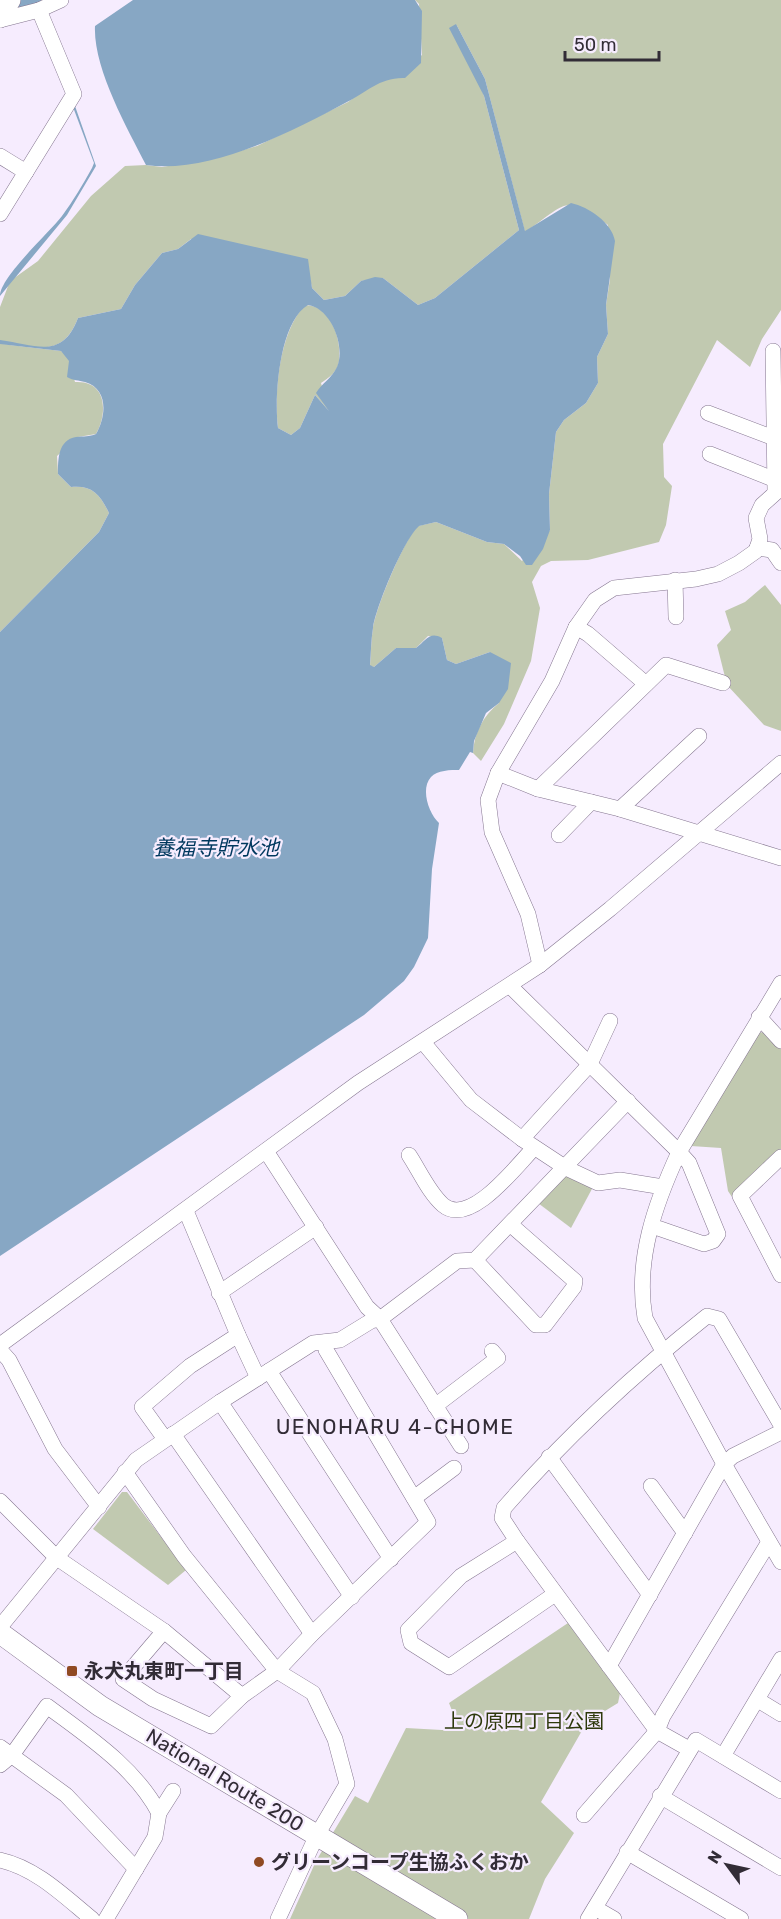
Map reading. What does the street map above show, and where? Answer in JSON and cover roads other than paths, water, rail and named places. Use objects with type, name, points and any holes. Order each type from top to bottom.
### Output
[{"type":"highway","points":[[0,18],[10,0]]},
{"type":"highway","name":"National Route 200","points":[[0,1633],[100,1706],[457,1919]]},
{"type":"street","points":[[0,18],[39,10],[61,0]]},
{"type":"street","points":[[0,214],[74,94],[39,10]]},
{"type":"street","points":[[0,156],[26,172]]},
{"type":"street","points":[[540,965],[528,914],[492,832],[488,800],[498,772],[552,681],[576,627],[596,600],[615,588],[718,574],[740,563],[757,548],[760,539],[756,518],[762,505],[777,486],[773,351]]},
{"type":"street","points":[[708,412],[774,438]]},
{"type":"street","points":[[710,454],[777,486]]},
{"type":"street","points":[[757,548],[772,550],[781,562]]},
{"type":"street","points":[[675,580],[676,617]]},
{"type":"street","points":[[576,627],[588,634],[646,684]]},
{"type":"street","points":[[538,789],[666,665],[723,682]]},
{"type":"street","points":[[620,809],[699,736]]},
{"type":"street","points":[[0,1345],[358,1083],[540,965],[610,909],[781,763]]},
{"type":"street","points":[[498,772],[538,789],[620,809],[781,858]]},
{"type":"street","points":[[559,835],[591,802]]},
{"type":"street","points":[[781,983],[680,1152],[663,1188],[642,1264],[641,1293],[645,1318],[724,1464],[781,1562]]},
{"type":"street","points":[[510,986],[680,1152],[689,1163],[718,1234],[713,1241],[704,1244],[652,1226]]},
{"type":"street","points":[[759,1017],[781,1041]]},
{"type":"street","points":[[409,1155],[442,1204],[451,1210],[462,1209],[482,1200],[590,1064],[610,1021]]},
{"type":"street","points":[[423,1042],[471,1100],[566,1168],[598,1183],[620,1180],[663,1188]]},
{"type":"street","points":[[0,1627],[136,1460],[220,1402],[313,1343],[340,1341],[371,1321],[380,1319],[457,1261],[475,1260],[628,1101]]},
{"type":"street","points":[[266,1151],[367,1307],[380,1319],[461,1446]]},
{"type":"street","points":[[781,1157],[740,1196],[781,1275]]},
{"type":"street","points":[[186,1211],[238,1335],[391,1559]]},
{"type":"street","points":[[511,1225],[575,1281],[574,1287],[533,1339]]},
{"type":"street","points":[[219,1293],[315,1227]]},
{"type":"street","points":[[475,1260],[537,1325],[544,1325]]},
{"type":"street","points":[[689,1749],[657,1731],[517,1541],[502,1518],[504,1508],[549,1456],[663,1351],[707,1316],[719,1319],[781,1425]]},
{"type":"street","points":[[238,1335],[190,1366],[142,1407],[169,1437],[312,1634]]},
{"type":"street","points":[[164,1631],[123,1679],[153,1699],[211,1726],[242,1696],[277,1671],[428,1522],[326,1350],[325,1342]]},
{"type":"street","points":[[0,1350],[9,1360],[55,1449],[99,1507]]},
{"type":"street","points":[[435,1406],[497,1358]]},
{"type":"street","points":[[220,1402],[352,1597]]},
{"type":"street","points":[[609,1666],[724,1464],[733,1456],[781,1432]]},
{"type":"street","points":[[549,1456],[650,1595]]},
{"type":"street","points":[[414,1498],[454,1468]]},
{"type":"street","points":[[125,1472],[184,1556],[277,1671],[313,1693],[335,1739],[347,1784],[324,1839],[278,1919]]},
{"type":"street","points":[[651,1486],[685,1533]]},
{"type":"street","points":[[0,1501],[57,1558],[164,1631],[242,1696]]},
{"type":"street","points":[[517,1541],[461,1576],[408,1630],[411,1643],[449,1666],[555,1594]]},
{"type":"street","points":[[584,1815],[657,1731],[663,1716],[769,1542]]},
{"type":"street","points":[[723,1756],[781,1659]]},
{"type":"street","points":[[758,1700],[781,1714]]},
{"type":"street","points":[[136,1869],[66,1795],[4,1756],[47,1706],[108,1751],[152,1800],[159,1813]]},
{"type":"street","points":[[614,1919],[591,1913],[696,1740],[781,1791]]},
{"type":"street","points":[[106,1919],[155,1838],[159,1813],[173,1791]]},
{"type":"street","points":[[660,1796],[781,1868]]},
{"type":"street","points":[[627,1852],[741,1919]]},
{"type":"street","points":[[0,1860],[20,1864],[54,1887],[92,1919]]},
{"type":"water","points":[[133,0],[415,0],[422,11],[421,63],[405,78],[388,80],[374,86],[301,126],[250,148],[197,163],[171,166],[146,165],[105,79],[96,43],[95,26]]},
{"type":"water","name":"養福寺貯水池","points":[[456,24],[485,79],[525,231],[571,203],[585,208],[605,222],[615,241],[606,305],[608,334],[597,357],[598,383],[586,403],[564,420],[556,432],[549,494],[550,530],[543,549],[532,565],[526,565],[520,556],[504,544],[487,542],[436,522],[419,526],[399,558],[375,618],[370,665],[374,667],[396,648],[416,648],[431,636],[442,638],[447,660],[456,664],[490,652],[511,663],[508,689],[499,703],[486,713],[474,741],[473,753],[470,752],[459,770],[444,771],[431,777],[426,788],[427,801],[432,814],[439,823],[432,869],[428,938],[414,967],[404,981],[364,1015],[0,1256],[0,632],[99,532],[109,513],[94,492],[90,489],[71,487],[58,474],[62,446],[70,439],[96,434],[102,420],[102,397],[93,386],[67,377],[69,361],[61,351],[0,344],[0,340],[47,347],[56,345],[72,331],[78,318],[121,309],[135,285],[162,253],[178,249],[198,234],[308,259],[312,288],[324,300],[345,296],[361,281],[375,277],[383,278],[418,305],[435,298],[519,230],[484,96],[449,28]],"holes":[[[308,305],[316,308],[330,321],[340,349],[337,367],[316,393],[329,411],[315,395],[300,428],[291,435],[278,428],[277,399],[281,362],[285,343],[298,314]]]},
{"type":"water","points":[[75,106],[96,166],[67,215],[0,296],[2,288],[16,267],[66,210],[94,163],[73,107]]},
{"type":"waterway","points":[[0,13],[30,0]]},
{"type":"place","name":"永犬丸東町一丁目","points":[[72,1671]]},
{"type":"place","name":"グリーンコープ生協ふくおか","points":[[259,1862]]},
{"type":"district","name":"UENOHARU 4-CHOME","points":[[395,1426]]},
{"type":"park label","name":"上の原四丁目公園","points":[[524,1721]]}]
